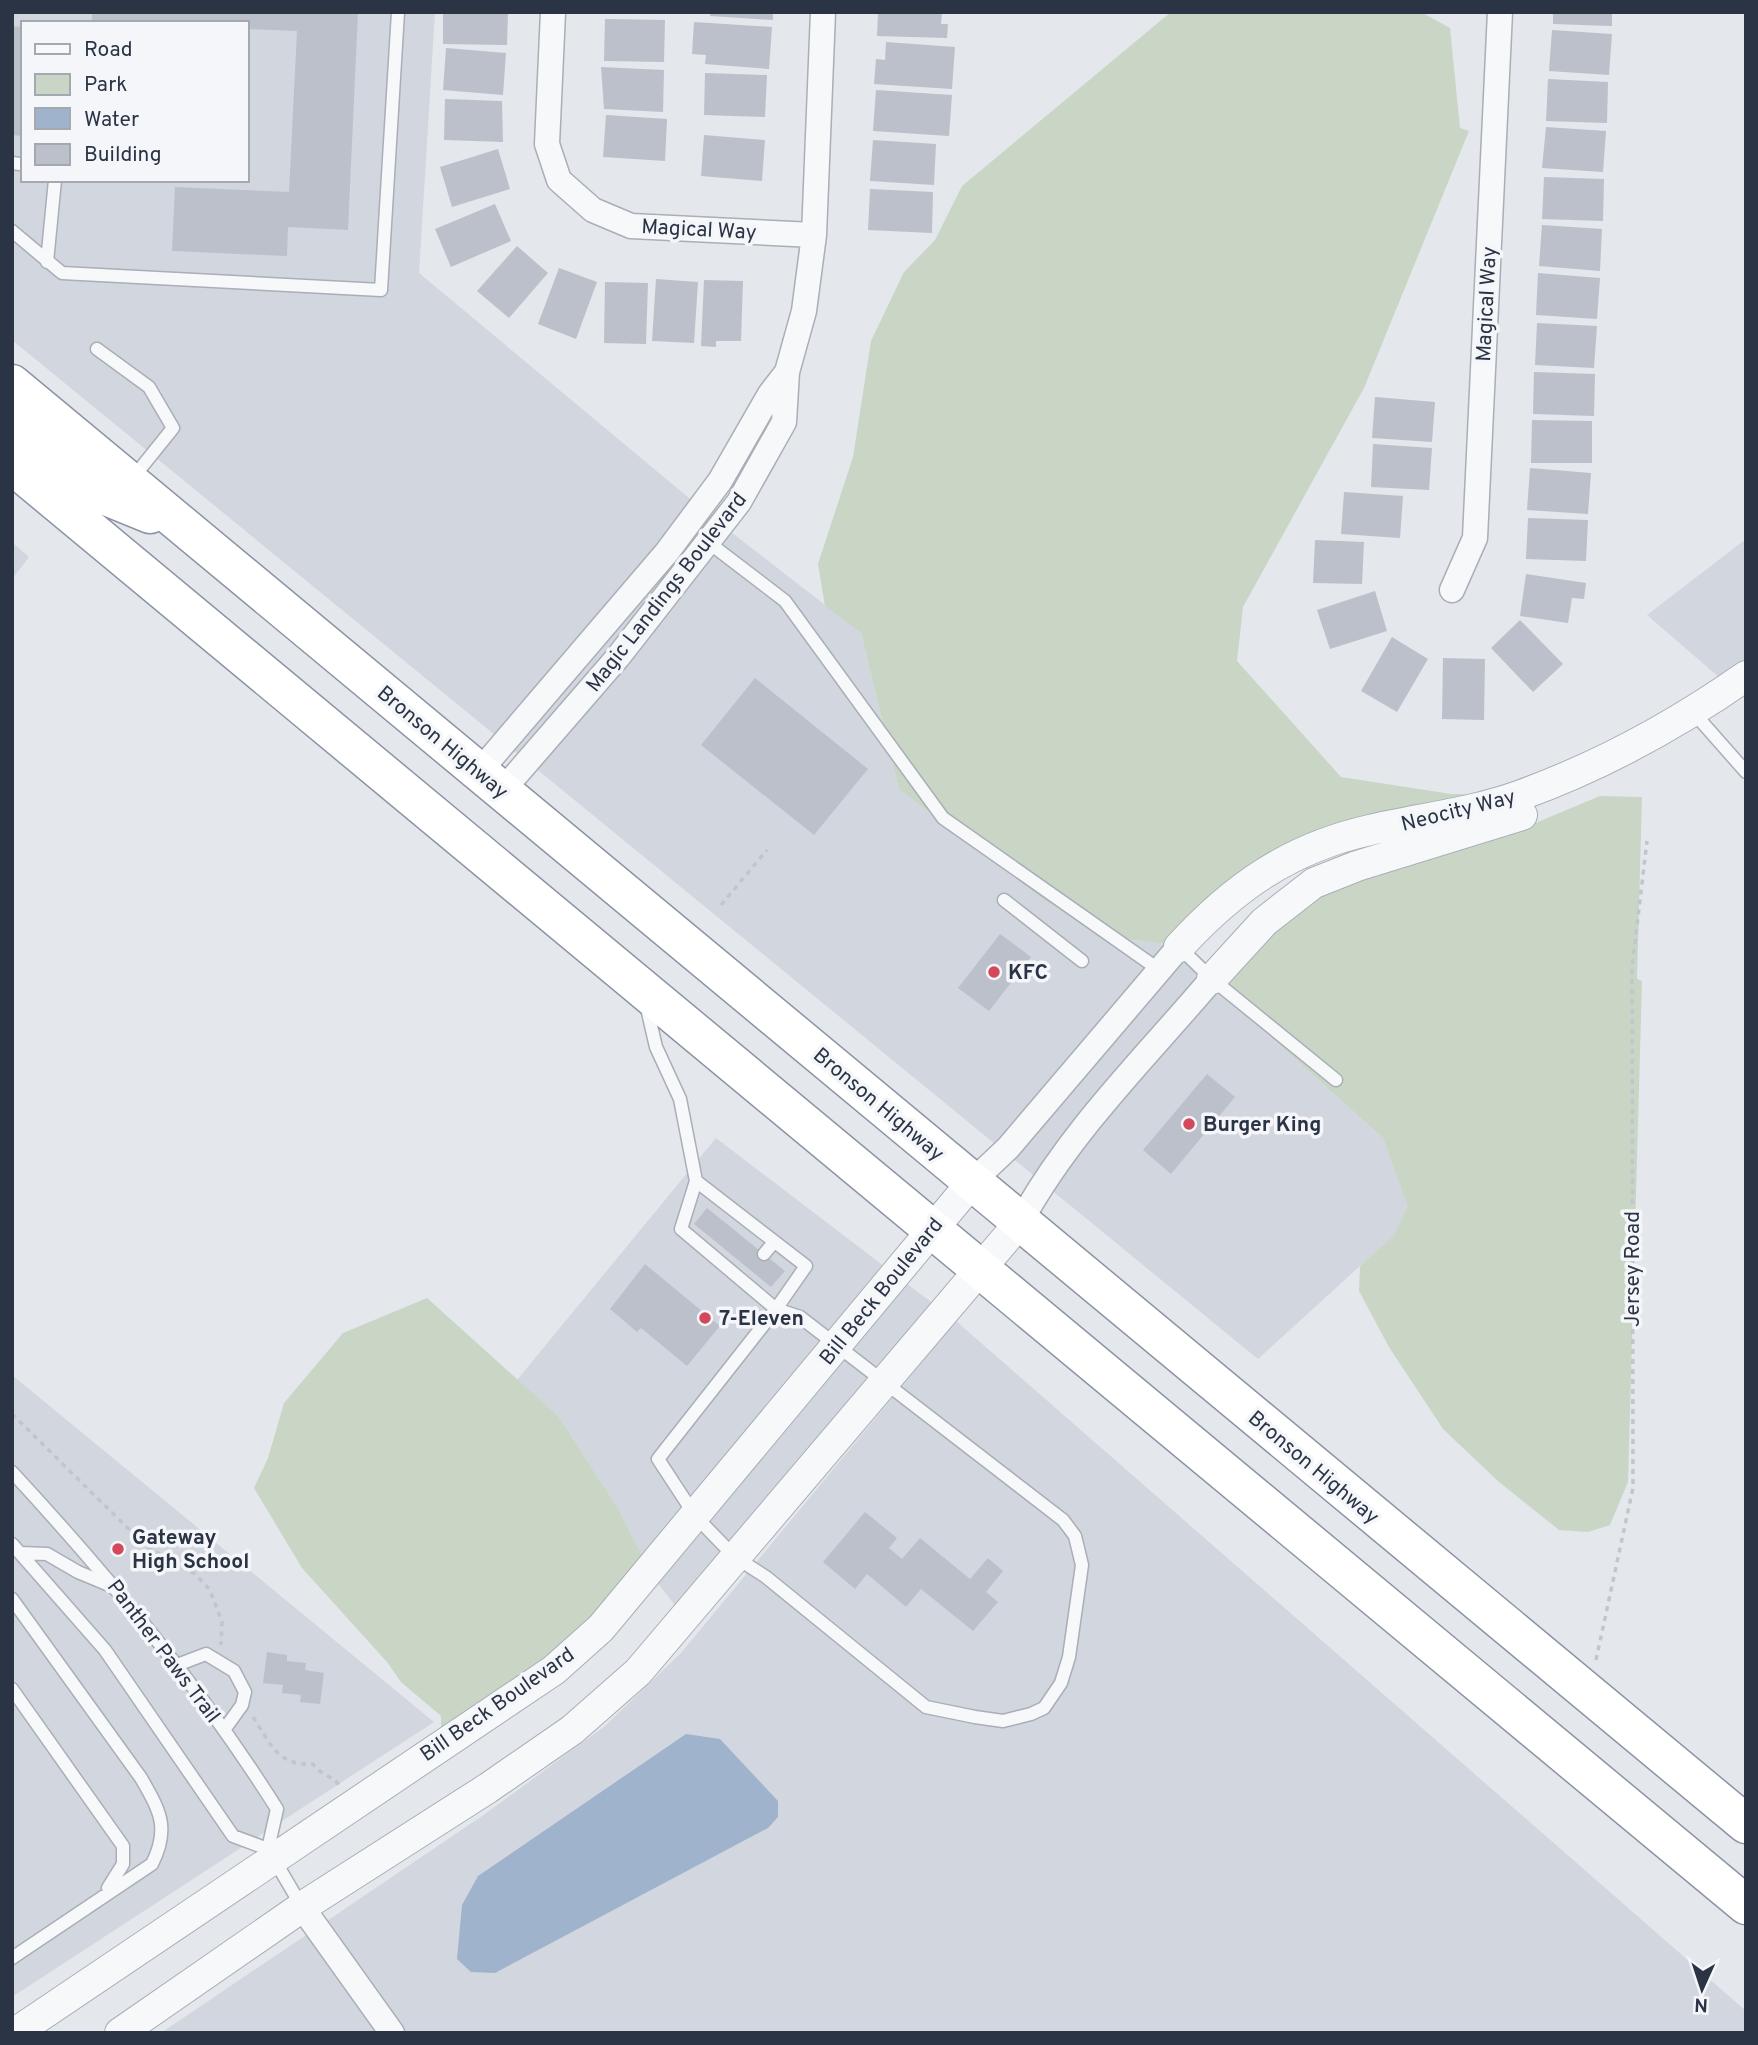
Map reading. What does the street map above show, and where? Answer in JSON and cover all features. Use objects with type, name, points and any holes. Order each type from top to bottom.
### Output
[{"type":"highway","name":"Bronson Highway","points":[[12,384],[1746,1824]]},
{"type":"highway","points":[[12,426],[83,487],[184,528]]},
{"type":"highway","points":[[12,466],[1746,1905]]},
{"type":"street","name":"Magical Way","points":[[553,12],[547,144],[559,180],[593,210],[631,226],[814,235]]},
{"type":"street","name":"Magic Landings Boulevard","points":[[491,781],[618,657],[696,533],[739,502],[784,422],[787,372],[804,311],[814,235],[822,12]]},
{"type":"street","name":"Magical Way","points":[[1452,590],[1475,538],[1500,12]]},
{"type":"street","name":"Neocity Way","points":[[1212,979],[1264,922],[1314,883],[1357,866],[1529,813],[1629,769],[1699,719],[1746,676]]},
{"type":"street","name":"Neocity Way","points":[[1179,947],[1221,904],[1287,858],[1371,830],[1414,823],[1519,796],[1746,700]]},
{"type":"street","points":[[973,1181],[1008,1148],[1179,947]]},
{"type":"street","points":[[120,2033],[302,1907],[488,1788],[572,1730],[638,1672],[1021,1221],[1044,1178],[1073,1141],[1212,979]]},
{"type":"street","name":"Bill Beck Boulevard","points":[[15,2033],[270,1853],[554,1670],[601,1628],[973,1181]]},
{"type":"street","points":[[302,1907],[391,2033]]},
{"type":"lane","points":[[12,231],[62,273],[381,290],[398,12]]},
{"type":"lane","points":[[47,262],[55,182]]},
{"type":"lane","points":[[97,349],[149,387],[173,428],[130,482]]},
{"type":"lane","points":[[696,533],[785,601],[943,818],[1158,969]]},
{"type":"lane","points":[[1699,719],[1746,772]]},
{"type":"lane","points":[[1003,900],[1082,961]]},
{"type":"lane","points":[[1179,947],[1212,979],[1336,1080]]},
{"type":"lane","points":[[643,990],[656,1047],[680,1099],[696,1181],[681,1228],[723,1264],[747,1275],[776,1310],[800,1317],[885,1380],[1063,1520],[1075,1536],[1082,1565],[1069,1657],[1061,1683],[1044,1708],[1003,1721],[926,1707],[766,1577],[735,1557],[696,1517],[658,1459],[776,1310],[806,1266],[696,1181]]},
{"type":"lane","points":[[725,1222],[733,1211]]},
{"type":"lane","points":[[745,1238],[754,1227]]},
{"type":"lane","points":[[704,1249],[712,1238]]},
{"type":"lane","points":[[764,1254],[774,1242]]},
{"type":"lane","points":[[723,1264],[732,1254]]},
{"type":"lane","name":"Panther Paws Trail","points":[[12,1472],[116,1588],[225,1730],[277,1809],[270,1853]]},
{"type":"lane","points":[[16,1549],[47,1554],[78,1572],[116,1588]]},
{"type":"lane","points":[[16,1549],[105,1650],[162,1727],[233,1836],[270,1853],[302,1907]]},
{"type":"lane","points":[[12,1599],[73,1680],[158,1809],[161,1845],[152,1864],[106,1892],[12,1958]]},
{"type":"lane","points":[[177,1665],[206,1654],[217,1658],[234,1671],[245,1692],[242,1704],[225,1730]]},
{"type":"lane","points":[[12,1689],[123,1846],[122,1864],[106,1892]]},
{"type":"path","name":"Jersey Road","points":[[1589,1694],[1633,1488],[1632,968],[1647,841]]},
{"type":"path","points":[[721,905],[767,850]]},
{"type":"path","points":[[12,1414],[147,1547],[195,1574],[210,1590],[222,1622],[217,1658]]},
{"type":"path","points":[[242,1704],[280,1757],[290,1764],[313,1764],[318,1773],[336,1780],[341,1787]]},
{"type":"shaded area","points":[[12,12],[435,12],[419,273],[713,518],[861,633],[899,789],[1044,900],[1101,936],[1166,944],[1383,1138],[1409,1206],[1394,1235],[1258,1359],[12,340]]},
{"type":"shaded area","points":[[1746,539],[1746,661],[1721,679],[1647,615]]},
{"type":"shaded area","points":[[12,542],[29,557],[12,579]]},
{"type":"shaded area","points":[[716,1138],[885,1267],[645,1561],[619,1510],[559,1417],[517,1380]]},
{"type":"shaded area","points":[[903,1281],[934,1304],[677,1608],[657,1582]]},
{"type":"shaded area","points":[[956,1321],[1746,2011],[1746,2033],[161,2033],[485,1814],[605,1726],[681,1653]]},
{"type":"shaded area","name":"Gateway High School","points":[[12,1375],[434,1722],[12,1997]]},
{"type":"green space","points":[[1171,12],[1421,12],[1450,28],[1460,128],[1469,131],[1364,388],[1243,607],[1237,661],[1341,777],[1451,794],[1481,794],[1368,818],[1166,944],[1101,936],[1044,900],[899,789],[861,633],[825,606],[818,564],[853,457],[871,341],[904,272],[935,240],[962,186]]},
{"type":"green space","points":[[1600,796],[1642,797],[1637,979],[1642,981],[1628,1482],[1610,1525],[1588,1532],[1559,1530],[1499,1482],[1443,1429],[1389,1347],[1359,1291],[1360,1266],[1394,1235],[1408,1206],[1383,1138],[1218,990],[1271,931],[1319,894],[1533,824]]},
{"type":"green space","points":[[427,1298],[559,1417],[619,1510],[645,1561],[594,1619],[548,1659],[441,1729],[441,1716],[401,1682],[387,1662],[302,1568],[254,1488],[268,1458],[284,1403],[343,1333]]},
{"type":"water","points":[[686,1734],[720,1739],[778,1801],[778,1817],[768,1828],[495,1973],[471,1972],[457,1959],[462,1905],[478,1876]]},
{"type":"building","points":[[92,12],[358,12],[348,230],[288,227],[287,256],[172,251],[175,187],[289,192],[297,31],[248,29],[248,21],[92,21]]},
{"type":"building","points":[[443,12],[508,12],[507,45],[443,44]]},
{"type":"building","points":[[710,12],[773,12],[773,20],[710,16]]},
{"type":"building","points":[[878,12],[942,12],[941,24],[948,24],[947,38],[877,36]]},
{"type":"building","points":[[1553,12],[1612,12],[1612,26],[1553,24]]},
{"type":"building","points":[[605,19],[665,20],[664,62],[604,61]]},
{"type":"building","points":[[694,22],[772,27],[769,69],[705,64],[706,55],[692,54]]},
{"type":"building","points":[[12,26],[21,27],[21,136],[12,135]]},
{"type":"building","points":[[1552,30],[1612,34],[1609,75],[1549,71]]},
{"type":"building","points":[[886,42],[955,47],[952,89],[874,84],[876,59],[885,60]]},
{"type":"building","points":[[446,48],[506,53],[503,95],[443,90]]},
{"type":"building","points":[[601,67],[664,70],[663,112],[604,109]]},
{"type":"building","points":[[705,73],[767,75],[765,117],[704,115]]},
{"type":"building","points":[[1548,79],[1608,82],[1607,123],[1546,121]]},
{"type":"building","points":[[876,90],[952,95],[949,136],[873,131]]},
{"type":"building","points":[[445,99],[502,101],[503,142],[444,140]]},
{"type":"building","points":[[606,115],[667,119],[665,161],[603,157]]},
{"type":"building","points":[[1546,127],[1606,131],[1603,172],[1542,168]]},
{"type":"building","points":[[704,135],[765,140],[762,181],[701,176]]},
{"type":"building","points":[[873,140],[936,144],[934,185],[870,181]]},
{"type":"building","points":[[498,149],[510,189],[452,207],[440,167]]},
{"type":"building","points":[[1544,177],[1604,179],[1603,221],[1542,219]]},
{"type":"building","points":[[870,189],[933,192],[932,233],[868,230]]},
{"type":"building","points":[[495,204],[511,241],[451,267],[435,229]]},
{"type":"building","points":[[1542,225],[1602,229],[1600,271],[1539,266]]},
{"type":"building","points":[[517,246],[548,273],[509,318],[477,291]]},
{"type":"building","points":[[559,268],[597,282],[576,339],[538,324]]},
{"type":"building","points":[[1538,273],[1600,278],[1597,319],[1536,315]]},
{"type":"building","points":[[656,279],[698,282],[694,343],[652,341]]},
{"type":"building","points":[[704,280],[743,281],[741,341],[716,341],[716,347],[701,346]]},
{"type":"building","points":[[605,282],[648,283],[646,344],[604,343]]},
{"type":"building","points":[[1537,323],[1597,326],[1594,368],[1535,365]]},
{"type":"building","points":[[1534,372],[1595,374],[1594,416],[1533,414]]},
{"type":"building","points":[[1375,397],[1435,402],[1432,442],[1372,438]]},
{"type":"building","points":[[1532,420],[1592,421],[1592,463],[1531,463]]},
{"type":"building","points":[[1373,444],[1432,448],[1429,490],[1371,487]]},
{"type":"building","points":[[1530,468],[1591,473],[1588,514],[1527,510]]},
{"type":"building","points":[[1344,492],[1403,496],[1400,538],[1341,534]]},
{"type":"building","points":[[1528,518],[1588,520],[1586,561],[1526,559]]},
{"type":"building","points":[[1315,540],[1364,542],[1362,584],[1313,583]]},
{"type":"building","points":[[1526,574],[1586,583],[1584,599],[1572,598],[1568,623],[1520,616]]},
{"type":"building","points":[[1375,591],[1387,631],[1330,649],[1317,610]]},
{"type":"building","points":[[1520,620],[1563,664],[1533,692],[1491,648]]},
{"type":"building","points":[[1392,637],[1428,659],[1397,712],[1361,691]]},
{"type":"building","points":[[1443,658],[1485,659],[1484,720],[1442,719]]},
{"type":"building","points":[[755,678],[868,769],[814,835],[701,745]]},
{"type":"building","name":"KFC","points":[[1000,934],[1031,957],[989,1011],[958,988]]},
{"type":"building","name":"Burger King","points":[[1207,1074],[1235,1097],[1171,1174],[1143,1150]]},
{"type":"building","points":[[707,1208],[785,1271],[771,1287],[694,1224]]},
{"type":"building","points":[[645,1264],[720,1326],[687,1366],[641,1328],[637,1332],[610,1309]]},
{"type":"building","points":[[865,1512],[897,1538],[889,1548],[902,1559],[920,1538],[970,1579],[988,1558],[1003,1571],[986,1592],[998,1602],[973,1631],[921,1589],[906,1607],[867,1574],[855,1589],[823,1562]]},
{"type":"building","points":[[267,1652],[287,1655],[287,1661],[306,1663],[305,1670],[324,1673],[320,1704],[300,1702],[301,1695],[282,1693],[283,1685],[263,1683]]},
{"type":"place","name":"KFC","points":[[994,972]]},
{"type":"place","name":"Burger King","points":[[1189,1124]]},
{"type":"place","name":"7-Eleven","points":[[705,1318]]},
{"type":"place","name":"Gateway High School","points":[[118,1549]]}]
